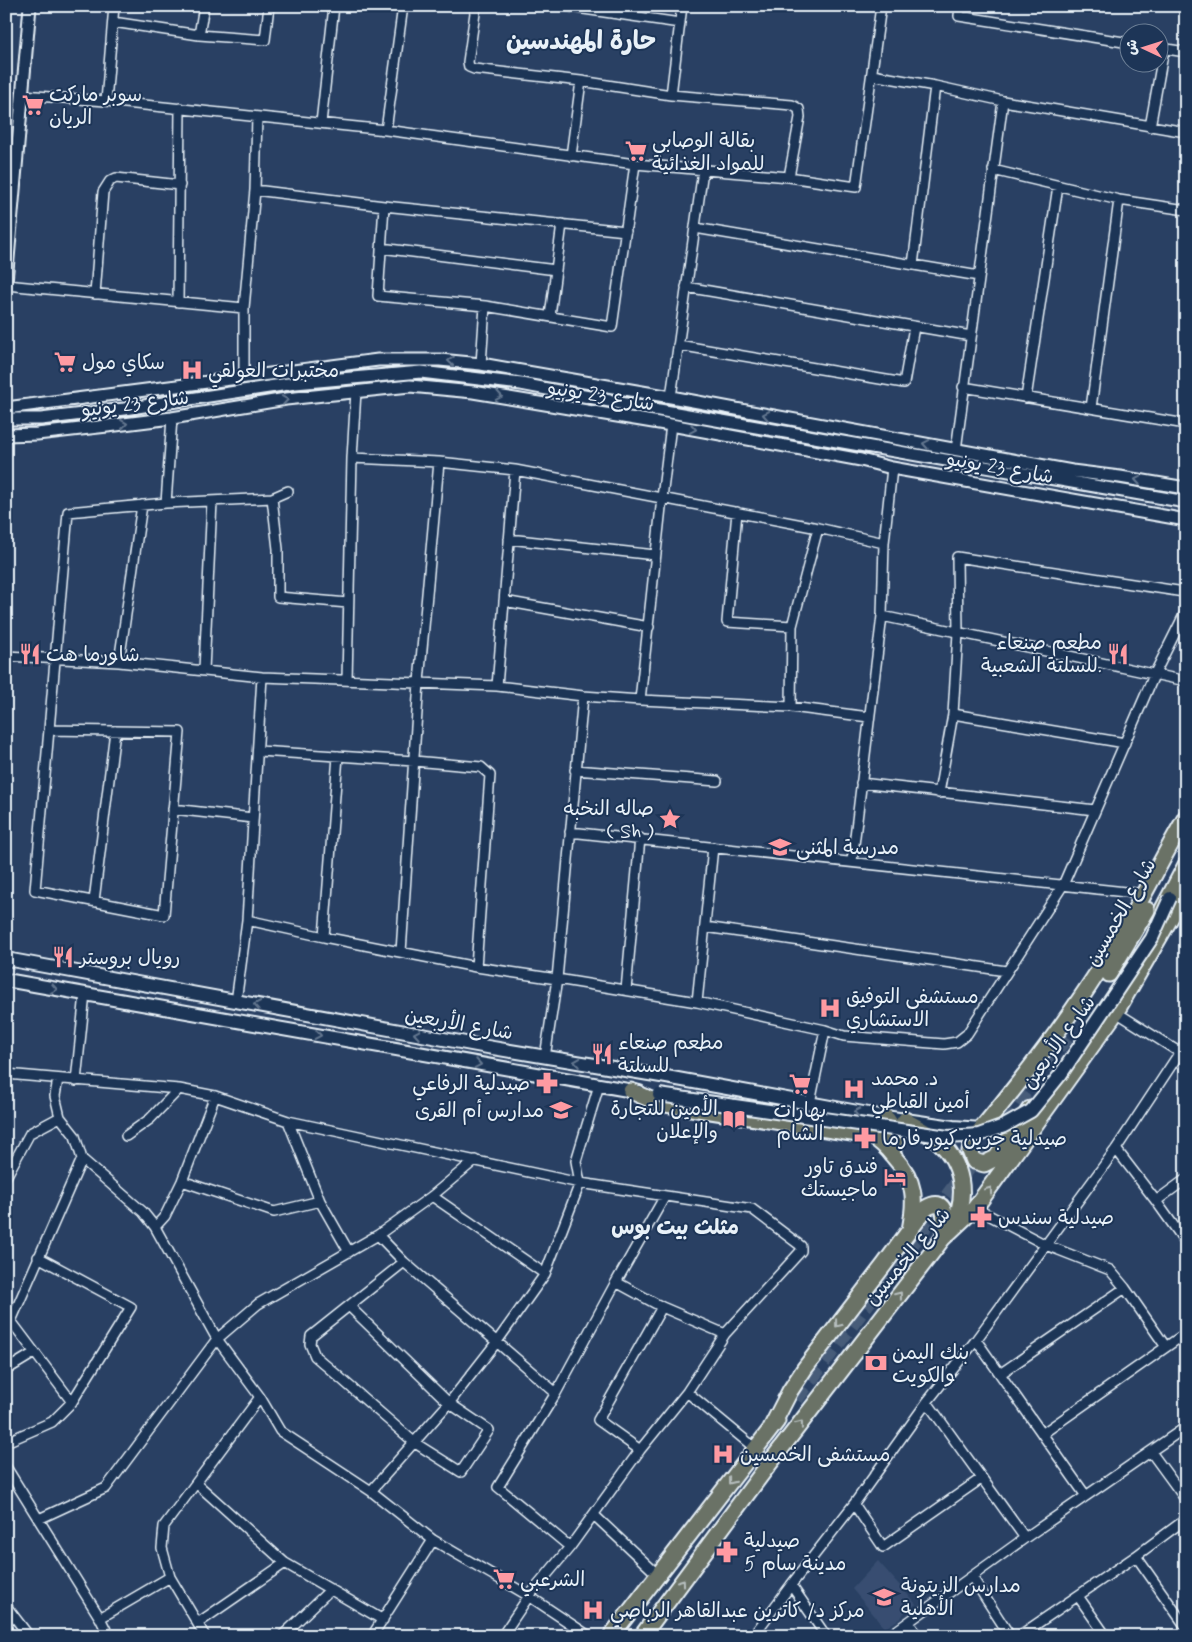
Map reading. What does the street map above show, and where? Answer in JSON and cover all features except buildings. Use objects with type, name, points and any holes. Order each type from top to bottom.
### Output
[{"type":"main road","points":[[991,1118],[1063,1024],[1108,956],[1186,817]]},
{"type":"main road","name":"شارع الخمسين","points":[[1070,1032],[1122,953],[1155,896],[1186,835]]},
{"type":"main road","name":"شارع الخمسين","points":[[991,1118],[972,1140],[970,1151],[974,1161],[984,1164],[996,1158],[1074,1047],[1137,953],[1170,898],[1186,865]]},
{"type":"main road","name":"شارع الخمسين","points":[[642,1636],[769,1464],[947,1234],[975,1208],[1116,1012],[1186,891]]},
{"type":"main road","name":"شارع الأربعين","points":[[6,980],[632,1091],[948,1138],[979,1135],[1004,1126],[1031,1111],[1061,1074],[1152,938],[1170,898]]},
{"type":"main road","name":"شارع الأربعين","points":[[6,959],[236,1002],[953,1128],[982,1129],[991,1118]]},
{"type":"main road","points":[[632,1091],[659,1102],[862,1134],[878,1140],[903,1167],[910,1179],[914,1212],[910,1230]]},
{"type":"main road","points":[[878,1140],[886,1138],[890,1131],[890,1123],[885,1117]]},
{"type":"main road","points":[[892,1154],[897,1134],[906,1120],[938,1141],[954,1161],[961,1180],[962,1201],[958,1215],[947,1234]]},
{"type":"main road","points":[[771,1428],[790,1391],[805,1368],[930,1205],[938,1205],[946,1214],[947,1234]]},
{"type":"main road","points":[[611,1636],[771,1428],[796,1399]]},
{"type":"street","points":[[6,202],[22,6]]},
{"type":"street","points":[[30,6],[6,284],[244,308]]},
{"type":"street","points":[[106,101],[114,6]]},
{"type":"street","points":[[199,35],[204,6]]},
{"type":"street","points":[[113,22],[199,35],[265,40],[269,6]]},
{"type":"street","points":[[322,123],[334,6]]},
{"type":"street","points":[[386,130],[403,6]]},
{"type":"street","points":[[476,6],[468,62],[469,66],[474,69],[581,81],[671,96],[792,105],[799,108],[800,117],[789,177]]},
{"type":"street","points":[[563,6],[680,23]]},
{"type":"street","points":[[671,96],[682,6]]},
{"type":"street","points":[[22,95],[180,108],[386,130],[635,164],[789,177],[856,187],[880,6]]},
{"type":"street","points":[[960,6],[959,16],[1120,41]]},
{"type":"street","points":[[1170,49],[1186,52]]},
{"type":"street","points":[[1150,127],[1158,72]]},
{"type":"street","points":[[872,75],[1003,101],[1186,132]]},
{"type":"street","points":[[571,156],[581,81]]},
{"type":"street","points":[[912,265],[935,86]]},
{"type":"street","points":[[956,450],[1003,101]]},
{"type":"street","points":[[178,302],[180,108]]},
{"type":"street","points":[[244,378],[244,308],[258,117]]},
{"type":"street","points":[[384,206],[378,296],[485,306],[612,327],[635,164]]},
{"type":"street","points":[[671,397],[703,170]]},
{"type":"street","points":[[993,170],[1119,200],[1186,210]]},
{"type":"street","points":[[95,294],[103,192],[110,181],[116,178],[180,185]]},
{"type":"street","points":[[1026,398],[1058,186]]},
{"type":"street","points":[[254,190],[384,206],[626,231]]},
{"type":"street","points":[[1091,408],[1119,200]]},
{"type":"street","points":[[550,316],[562,224]]},
{"type":"street","points":[[695,228],[978,276]]},
{"type":"street","points":[[381,248],[556,270]]},
{"type":"street","points":[[686,287],[970,336]]},
{"type":"street","points":[[481,364],[485,306]]},
{"type":"street","points":[[678,345],[904,383],[914,327]]},
{"type":"street","name":"شارع 23 يونيو","points":[[6,408],[378,360],[440,360],[481,364],[1072,471],[1120,476],[1186,488]]},
{"type":"street","points":[[298,369],[306,372],[316,372],[352,369],[369,376]]},
{"type":"street","points":[[421,372],[458,386],[465,392]]},
{"type":"street","points":[[6,419],[40,419],[124,409],[295,383],[421,372],[521,384],[636,406],[1186,502]]},
{"type":"street","name":"شارع 23 يونيو","points":[[6,435],[37,434],[172,418],[286,399],[410,386],[465,392],[671,425],[861,460],[892,468],[1186,520]]},
{"type":"street","points":[[963,387],[1186,424]]},
{"type":"street","points":[[347,680],[352,458],[356,391]]},
{"type":"street","points":[[34,405],[43,409],[97,404],[124,409]]},
{"type":"street","points":[[37,434],[49,427],[99,422],[124,409]]},
{"type":"street","points":[[166,502],[172,418]]},
{"type":"street","points":[[640,700],[671,425]]},
{"type":"street","points":[[830,439],[837,448],[861,460]]},
{"type":"street","points":[[352,458],[440,462],[515,470],[818,528],[884,543]]},
{"type":"street","points":[[402,952],[419,682],[440,462]]},
{"type":"street","points":[[852,861],[882,616],[884,543],[892,468]]},
{"type":"street","points":[[497,686],[515,470]]},
{"type":"street","points":[[49,730],[180,732],[164,915],[35,890],[68,512],[166,502],[212,502],[272,498],[288,491]]},
{"type":"street","points":[[272,498],[278,549],[278,597],[348,603]]},
{"type":"street","points":[[204,670],[212,502]]},
{"type":"street","points":[[119,662],[142,505]]},
{"type":"street","points":[[737,512],[727,622],[792,626]]},
{"type":"street","points":[[791,707],[792,626],[818,528]]},
{"type":"street","points":[[509,540],[655,555]]},
{"type":"street","points":[[940,793],[953,714],[958,633],[957,557],[1184,592],[1186,596]]},
{"type":"street","points":[[504,601],[649,627]]},
{"type":"street","points":[[247,920],[324,938],[476,967],[698,1002],[825,1030],[844,1036],[944,1044],[957,1042],[967,1034],[1063,885],[1155,673],[1186,610]]},
{"type":"street","points":[[882,616],[1186,681]]},
{"type":"street","points":[[6,656],[119,662],[262,677],[497,686],[583,696],[791,707],[869,717]]},
{"type":"street","points":[[236,1002],[247,920],[259,751],[262,677]]},
{"type":"street","points":[[545,1057],[557,979],[583,696]]},
{"type":"street","points":[[953,714],[1125,743]]},
{"type":"street","points":[[94,901],[115,731]]},
{"type":"street","points":[[259,751],[414,760],[481,767],[490,775],[476,967]]},
{"type":"street","points":[[324,938],[338,756]]},
{"type":"street","points":[[575,770],[717,781]]},
{"type":"street","points":[[861,783],[1095,810]]},
{"type":"street","points":[[173,809],[253,818]]},
{"type":"street","points":[[570,832],[640,838],[1144,894]]},
{"type":"street","points":[[626,990],[640,838]]},
{"type":"street","points":[[698,1002],[713,846]]},
{"type":"street","points":[[705,927],[1006,971]]},
{"type":"street","points":[[76,1081],[85,994]]},
{"type":"street","points":[[1116,1012],[1179,1052]]},
{"type":"street","points":[[810,1103],[825,1030]]},
{"type":"street","points":[[753,1636],[854,1504],[927,1402],[976,1340],[1046,1245],[1116,1149],[1186,1043]]},
{"type":"street","points":[[6,1074],[180,1089],[215,1096],[288,1121],[580,1183],[752,1209],[801,1246],[801,1251],[725,1334],[688,1392],[640,1450],[594,1516],[529,1596],[502,1636]]},
{"type":"street","points":[[58,1079],[55,1096],[60,1117],[75,1136],[82,1159],[143,1212],[155,1227],[217,1339],[260,1397],[280,1431],[371,1491],[433,1540],[529,1596],[588,1636]]},
{"type":"street","points":[[371,1491],[449,1403],[496,1343],[545,1274],[580,1183],[576,1161],[599,1085]]},
{"type":"street","points":[[126,1136],[150,1119],[180,1089]]},
{"type":"street","points":[[155,1227],[165,1216],[182,1181],[215,1096]]},
{"type":"street","points":[[6,1177],[30,1133],[60,1117]]},
{"type":"street","points":[[288,1121],[320,1201],[349,1252]]},
{"type":"street","points":[[1116,1149],[1186,1243]]},
{"type":"street","points":[[72,1402],[9,1321],[82,1159]]},
{"type":"street","points":[[39,1519],[106,1488],[217,1339],[258,1304],[378,1235],[432,1196],[475,1160]]},
{"type":"street","points":[[1156,1201],[1186,1179]]},
{"type":"street","points":[[182,1181],[274,1212],[320,1201]]},
{"type":"street","points":[[432,1196],[545,1274]]},
{"type":"street","points":[[570,1547],[498,1487],[556,1393],[665,1196]]},
{"type":"street","points":[[975,1208],[1046,1245],[1110,1270],[1126,1288],[1166,1347]]},
{"type":"street","points":[[378,1235],[404,1262],[556,1393]]},
{"type":"street","points":[[6,1442],[52,1422],[72,1402],[131,1308],[38,1257]]},
{"type":"street","points":[[349,1306],[449,1403],[489,1430],[461,1472],[415,1443],[315,1356],[310,1344],[311,1336],[404,1262]]},
{"type":"street","points":[[616,1282],[662,1307],[725,1334]]},
{"type":"street","points":[[1000,1374],[1126,1288]]},
{"type":"street","points":[[640,1450],[598,1420],[662,1307]]},
{"type":"street","points":[[1042,1434],[1186,1333]]},
{"type":"street","points":[[976,1340],[1086,1496]]},
{"type":"street","points":[[6,1370],[34,1353]]},
{"type":"street","points":[[688,1392],[756,1448]]},
{"type":"street","points":[[205,1636],[170,1577],[162,1548],[164,1526],[260,1397]]},
{"type":"street","points":[[927,1402],[1025,1538]]},
{"type":"street","points":[[889,1636],[1025,1538],[1186,1428]]},
{"type":"street","points":[[1151,1452],[1186,1500]]},
{"type":"street","points":[[6,1467],[100,1618],[109,1636]]},
{"type":"street","points":[[854,1504],[883,1547],[982,1478]]},
{"type":"street","points":[[196,1483],[285,1563],[383,1620]]},
{"type":"street","points":[[594,1516],[658,1575]]},
{"type":"street","points":[[1019,1636],[1136,1556],[1186,1519]]},
{"type":"street","points":[[372,1636],[433,1540]]},
{"type":"street","points":[[1136,1556],[1186,1627]]},
{"type":"street","points":[[198,1622],[285,1563]]},
{"type":"street","points":[[100,1618],[170,1577]]},
{"type":"street","points":[[972,1577],[1010,1636]]},
{"type":"street","points":[[791,1586],[826,1636]]},
{"type":"street","points":[[282,1636],[331,1589]]},
{"type":"street","points":[[1078,1596],[1106,1636]]},
{"type":"street","points":[[6,1606],[29,1636]]},
{"type":"street","points":[[908,1623],[918,1636]]},
{"type":"shaded area","name":"مدارس الزيتونة الأهلية","points":[[878,1561],[916,1604],[904,1613],[901,1618],[885,1628],[852,1589]]},
{"type":"tunnel","points":[[796,1399],[1070,1032]]},
{"type":"place","name":"سوبر ماركت الريان","points":[[33,105]]},
{"type":"place","name":"بقالة الوصابي للمواد الغذائية","points":[[636,151]]},
{"type":"place","name":"سكاي مول","points":[[65,362]]},
{"type":"place","name":"مختبرات العولقي","points":[[192,370]]},
{"type":"place","name":"شاورما هت","points":[[30,654]]},
{"type":"place","name":"مطعم صنعاء للسلتة الشعبية.","points":[[1118,654]]},
{"type":"place","name":"صاله النخبه ( Sh )","points":[[670,819]]},
{"type":"place","name":"مدرسة المثنى","points":[[780,847]]},
{"type":"place","name":"رويال بروستر","points":[[63,957]]},
{"type":"place","name":"مستشفى التوفيق الاستشاري","points":[[830,1008]]},
{"type":"place","name":"مطعم صنعاء للسلتة","points":[[602,1054]]},
{"type":"place","name":"صيدلية الرفاعي","points":[[547,1083]]},
{"type":"place","name":"بهارات الشام","points":[[800,1084]]},
{"type":"place","name":"د. محمد أمين القباطي","points":[[854,1089]]},
{"type":"place","name":"مدارس أم القرى","points":[[561,1110]]},
{"type":"place","name":"الأمين للتجارة والإعلان","points":[[734,1119]]},
{"type":"place","name":"صيدلية جرين كيور فارما","points":[[865,1138]]},
{"type":"place","name":"فندق تاور ماجيستك","points":[[895,1177]]},
{"type":"place","name":"صيدلية سندس","points":[[981,1217]]},
{"type":"place","name":"بنك اليمن والكويت","points":[[876,1363]]},
{"type":"place","name":"مستشفى الخمسين","points":[[723,1454]]},
{"type":"place","name":"صيدلية مدينة سام 5","points":[[727,1552]]},
{"type":"place","name":"الشرعبي","points":[[504,1579]]},
{"type":"place","name":"مدارس الزيتونة الأهلية","points":[[884,1597]]},
{"type":"place","name":"مركز د/ كاترين عبدالقاهر الرباصي","points":[[593,1610]]},
{"type":"district","name":"حارة المهندسين","points":[[581,40]]},
{"type":"district","name":"مثلث بيت بوس","points":[[675,1227]]}]
